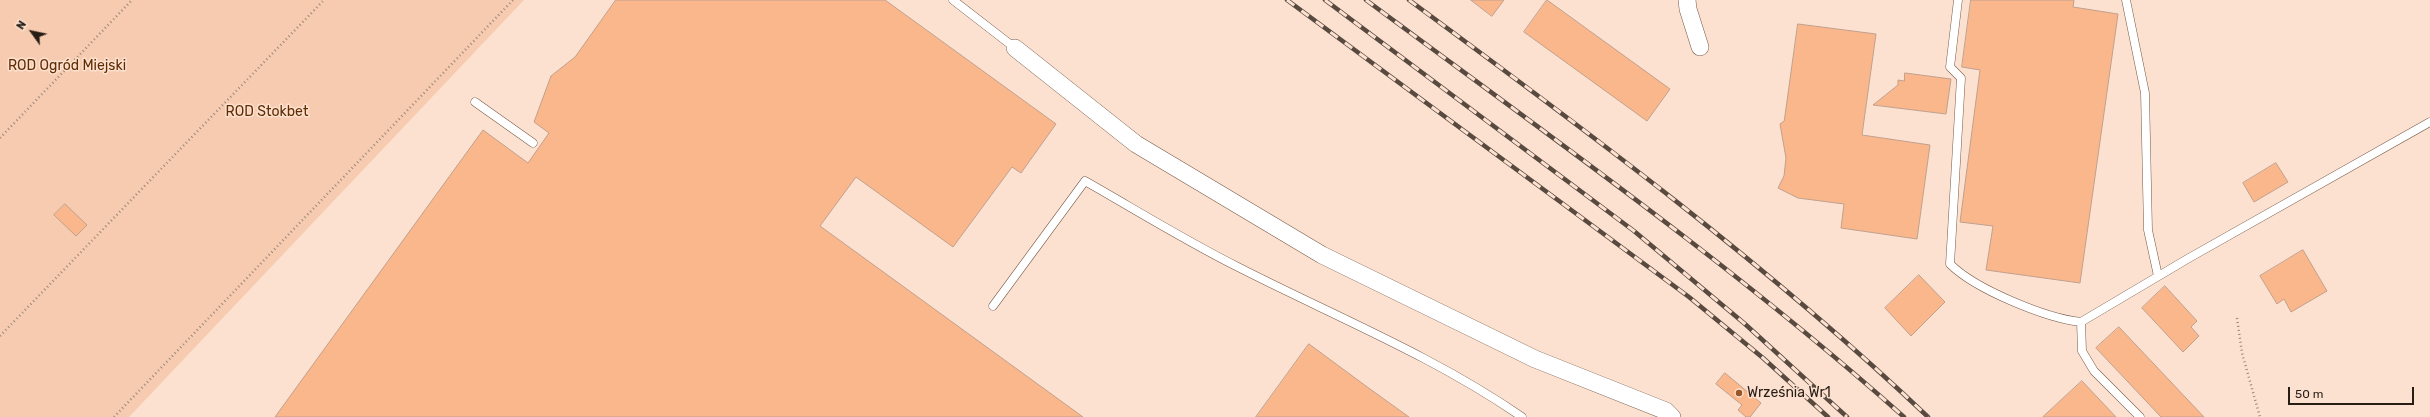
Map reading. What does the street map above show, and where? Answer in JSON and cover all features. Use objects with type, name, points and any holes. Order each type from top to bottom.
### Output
[{"type":"street","points":[[1688,0],[1688,9],[1700,47]]},
{"type":"street","points":[[1015,48],[1136,144],[1322,255],[1535,359],[1666,411],[1672,417]]},
{"type":"lane","points":[[953,0],[1015,48]]},
{"type":"lane","points":[[1958,0],[1950,67],[1961,78],[1950,264],[1961,275],[1998,294],[2063,320],[2081,322],[2158,276],[2430,122]]},
{"type":"lane","points":[[2126,0],[2145,93],[2148,230],[2158,276]]},
{"type":"lane","points":[[475,102],[533,143]]},
{"type":"lane","points":[[993,306],[1085,181],[1237,267],[1399,345],[1481,389],[1522,417]]},
{"type":"lane","points":[[2081,322],[2082,351],[2094,371],[2140,417]]},
{"type":"path","points":[[0,138],[132,0]]},
{"type":"path","points":[[0,336],[324,0]]},
{"type":"path","points":[[114,417],[513,0]]},
{"type":"path","points":[[2237,318],[2242,353],[2260,417]]},
{"type":"green space","name":"ROD Stokbet","points":[[0,0],[524,0],[129,417],[0,417]]},
{"type":"building","points":[[616,0],[885,0],[1056,124],[1021,173],[1012,167],[953,247],[856,177],[820,226],[1083,417],[275,417],[483,130],[528,163],[549,133],[534,122],[551,76],[575,57]]},
{"type":"building","points":[[1471,0],[1504,0],[1492,16]]},
{"type":"building","points":[[1547,0],[1670,89],[1647,121],[1524,32]]},
{"type":"building","points":[[1971,0],[2074,0],[2073,7],[2118,14],[2080,283],[1986,270],[1993,226],[1960,222],[1980,70],[1962,67]]},
{"type":"building","points":[[1798,24],[1876,34],[1862,135],[1930,145],[1917,239],[1841,228],[1844,204],[1798,198],[1778,188],[1784,176],[1786,158],[1780,124],[1784,121]]},
{"type":"building","points":[[1905,73],[1951,79],[1946,114],[1873,105],[1898,85],[1898,80],[1904,81]]},
{"type":"building","points":[[2276,163],[2288,182],[2254,202],[2243,183]]},
{"type":"building","points":[[65,204],[87,225],[76,236],[54,215]]},
{"type":"building","points":[[2303,250],[2327,291],[2291,312],[2284,299],[2277,304],[2260,276]]},
{"type":"building","points":[[1919,275],[1945,302],[1911,336],[1885,308]]},
{"type":"building","points":[[2165,286],[2197,321],[2191,327],[2199,336],[2183,352],[2142,308]]},
{"type":"building","points":[[2119,327],[2204,417],[2161,417],[2096,348]]},
{"type":"building","points":[[1309,344],[1370,389],[1409,417],[1256,417]]},
{"type":"building","name":"Września Wr1","points":[[1725,373],[1761,403],[1750,417],[1746,417],[1738,410],[1742,405],[1716,384]]},
{"type":"building","points":[[2082,381],[2116,417],[2043,417]]},
{"type":"railway","points":[[1287,0],[1689,297],[1763,358],[1828,417]]},
{"type":"railway","points":[[1325,0],[1634,231],[1745,324],[1847,417]]},
{"type":"railway","points":[[1366,0],[1640,202],[1774,307],[1840,361],[1904,417]]},
{"type":"railway","points":[[1409,0],[1543,99],[1740,253],[1804,306],[1928,417]]},
{"type":"place","name":"Września Wr1","points":[[1739,393]]},
{"type":"park label","name":"ROD Ogród Miejski","points":[[67,66]]}]
